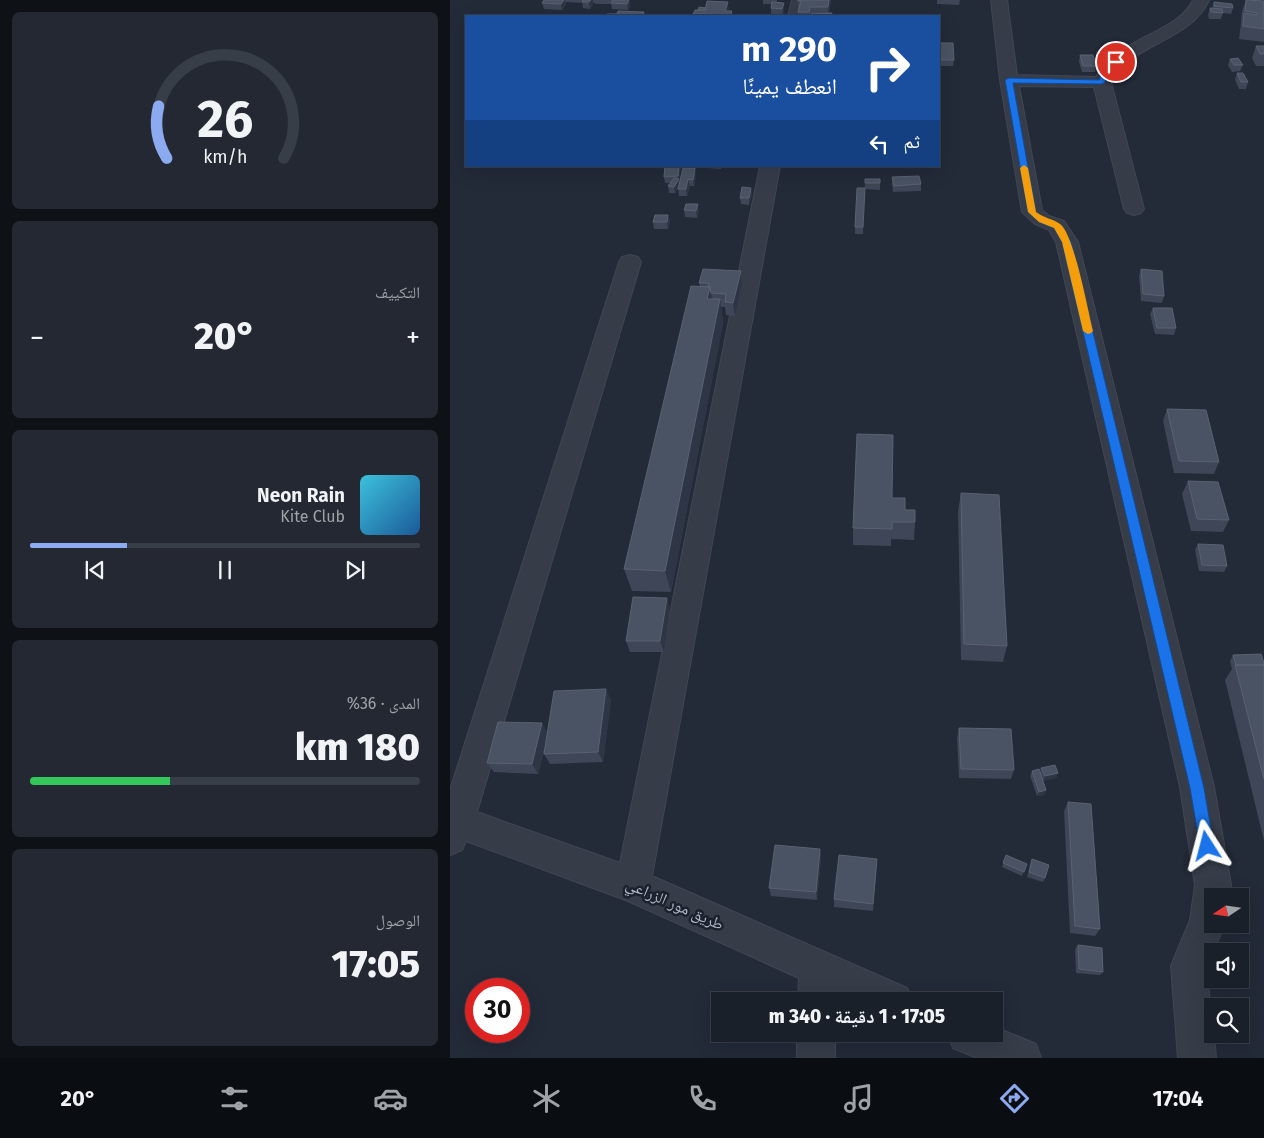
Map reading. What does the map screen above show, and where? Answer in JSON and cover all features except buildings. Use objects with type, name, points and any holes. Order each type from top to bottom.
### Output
[{"type":"street","points":[[796,15],[800,0]]},
{"type":"street","points":[[999,0],[1009,80],[1032,212],[1042,220],[1058,226],[1067,242],[1197,788],[1213,886],[1207,924],[1195,948],[1189,966],[1198,1058]]},
{"type":"street","points":[[1134,209],[1102,82],[1105,72],[1130,50],[1169,30],[1195,13],[1200,7],[1201,0]]},
{"type":"street","points":[[1009,80],[1102,82]]},
{"type":"street","points":[[633,885],[770,167]]},
{"type":"street","points":[[452,826],[630,262]]},
{"type":"street","name":"طريق مور الزراعي","points":[[452,826],[633,885],[818,984],[854,992]]},
{"type":"street","points":[[816,1042],[816,1058]]},
{"type":"street","points":[[985,1042],[1022,1058]]},
{"type":"slow traffic","points":[[1024,168],[1032,212],[1042,220],[1058,226],[1067,242],[1088,331]]},
{"type":"route","points":[[1116,62],[1105,72],[1102,82],[1009,80],[1032,212],[1042,220],[1058,226],[1067,242],[1197,788],[1207,846]]}]
